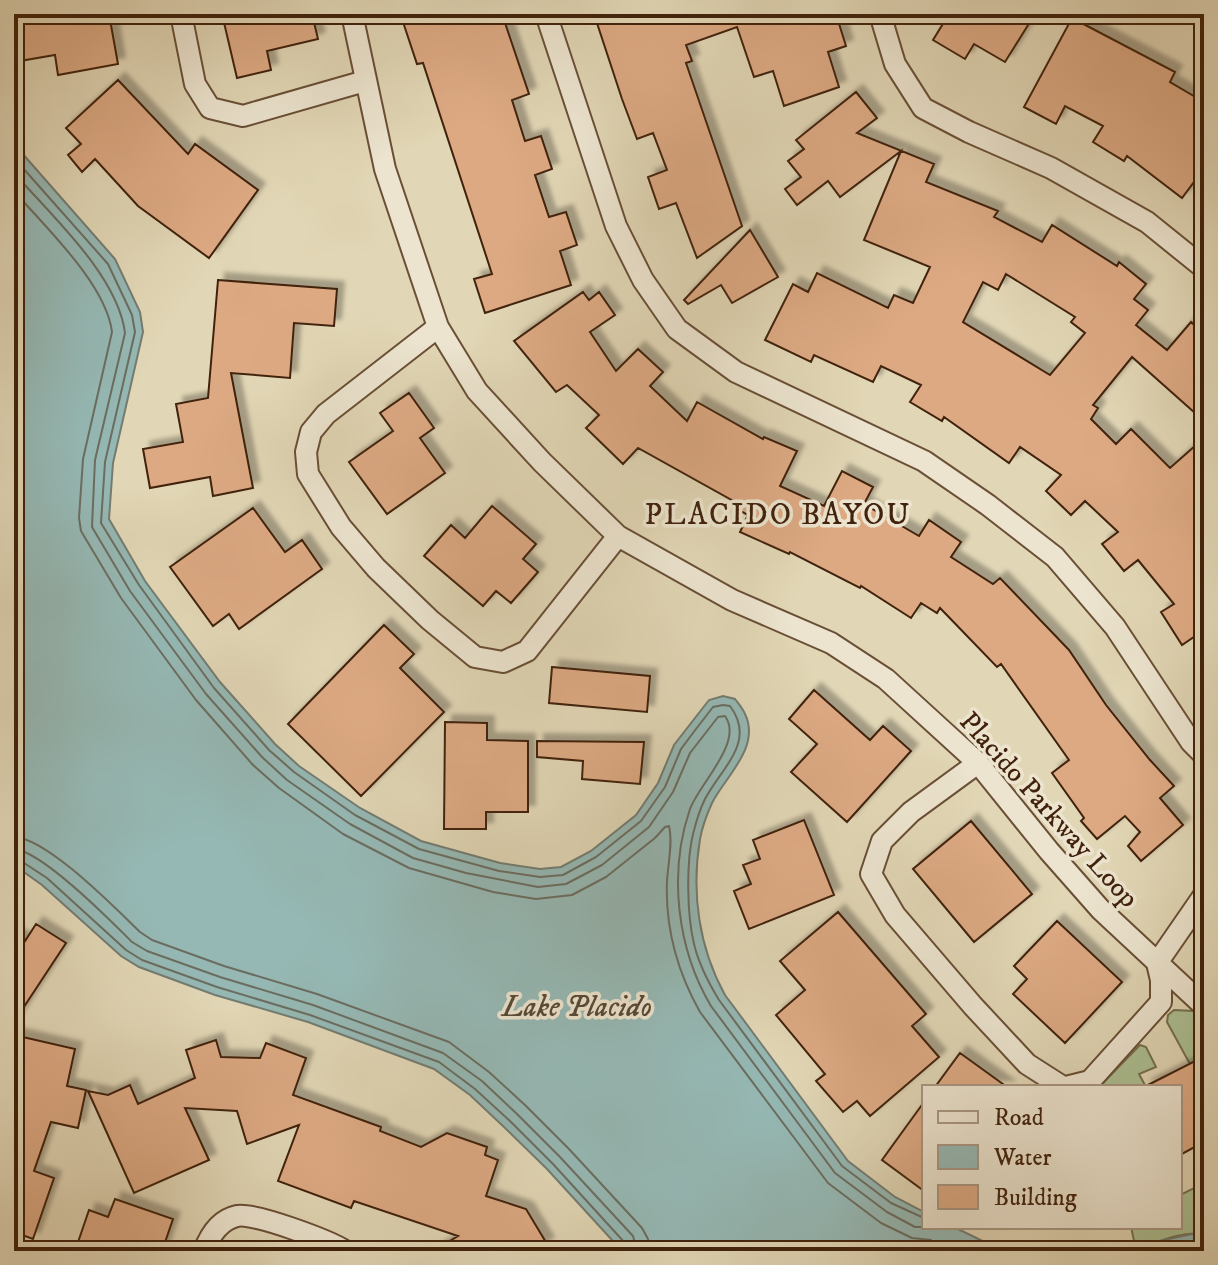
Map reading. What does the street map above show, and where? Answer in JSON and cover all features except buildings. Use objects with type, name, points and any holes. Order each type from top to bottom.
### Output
[{"type":"street","points":[[181,14],[195,84],[210,108],[243,116],[365,81]]},
{"type":"street","name":"Placido Parkway Loop","points":[[352,14],[385,169],[438,327],[477,391],[542,462],[618,536],[732,600],[831,643],[886,679],[978,763],[1101,910],[1204,1006]]},
{"type":"street","points":[[546,14],[616,226],[643,280],[677,329],[736,372],[924,461],[1055,557],[1115,627],[1191,742],[1204,755]]},
{"type":"street","points":[[880,14],[895,64],[923,108],[1051,168],[1147,222],[1204,268]]},
{"type":"street","points":[[438,327],[326,414],[311,432],[306,452],[308,474],[341,527],[376,568],[430,620],[475,657],[503,662],[527,651],[618,536]]},
{"type":"street","points":[[978,763],[911,812],[882,841],[871,874],[895,915],[973,1006],[1027,1064],[1062,1085]]},
{"type":"street","points":[[1073,1085],[1090,1081],[1161,1002],[1157,963],[1204,895]]},
{"type":"street","points":[[204,1251],[219,1225],[239,1215],[263,1219],[345,1251]]},
{"type":"green space","points":[[1174,1010],[1194,1011],[1204,1020],[1204,1080],[1191,1066],[1167,1022],[1168,1015]]},
{"type":"green space","points":[[1140,1045],[1146,1047],[1156,1067],[1139,1074],[1145,1085],[1103,1083]]},
{"type":"green space","points":[[1204,1183],[1204,1234],[1178,1236],[1136,1250],[1131,1229],[1182,1229],[1182,1194]]},
{"type":"water","name":"Lake Placido","points":[[14,144],[115,259],[140,312],[143,332],[113,463],[109,519],[145,581],[220,682],[275,744],[299,766],[360,808],[421,841],[500,863],[540,869],[561,867],[591,851],[636,815],[658,783],[674,745],[709,700],[723,696],[735,699],[749,726],[748,738],[739,761],[710,807],[697,859],[699,920],[716,977],[725,995],[848,1161],[895,1197],[922,1211],[922,1229],[958,1229],[1003,1251],[622,1251],[504,1127],[470,1095],[434,1069],[308,1022],[215,995],[139,967],[121,956],[42,885],[14,865]]},
{"type":"water","points":[[1204,1234],[1204,1251],[1131,1251],[1164,1240]]},
{"type":"district","name":"PLACIDO BAYOU","points":[[778,514]]}]
